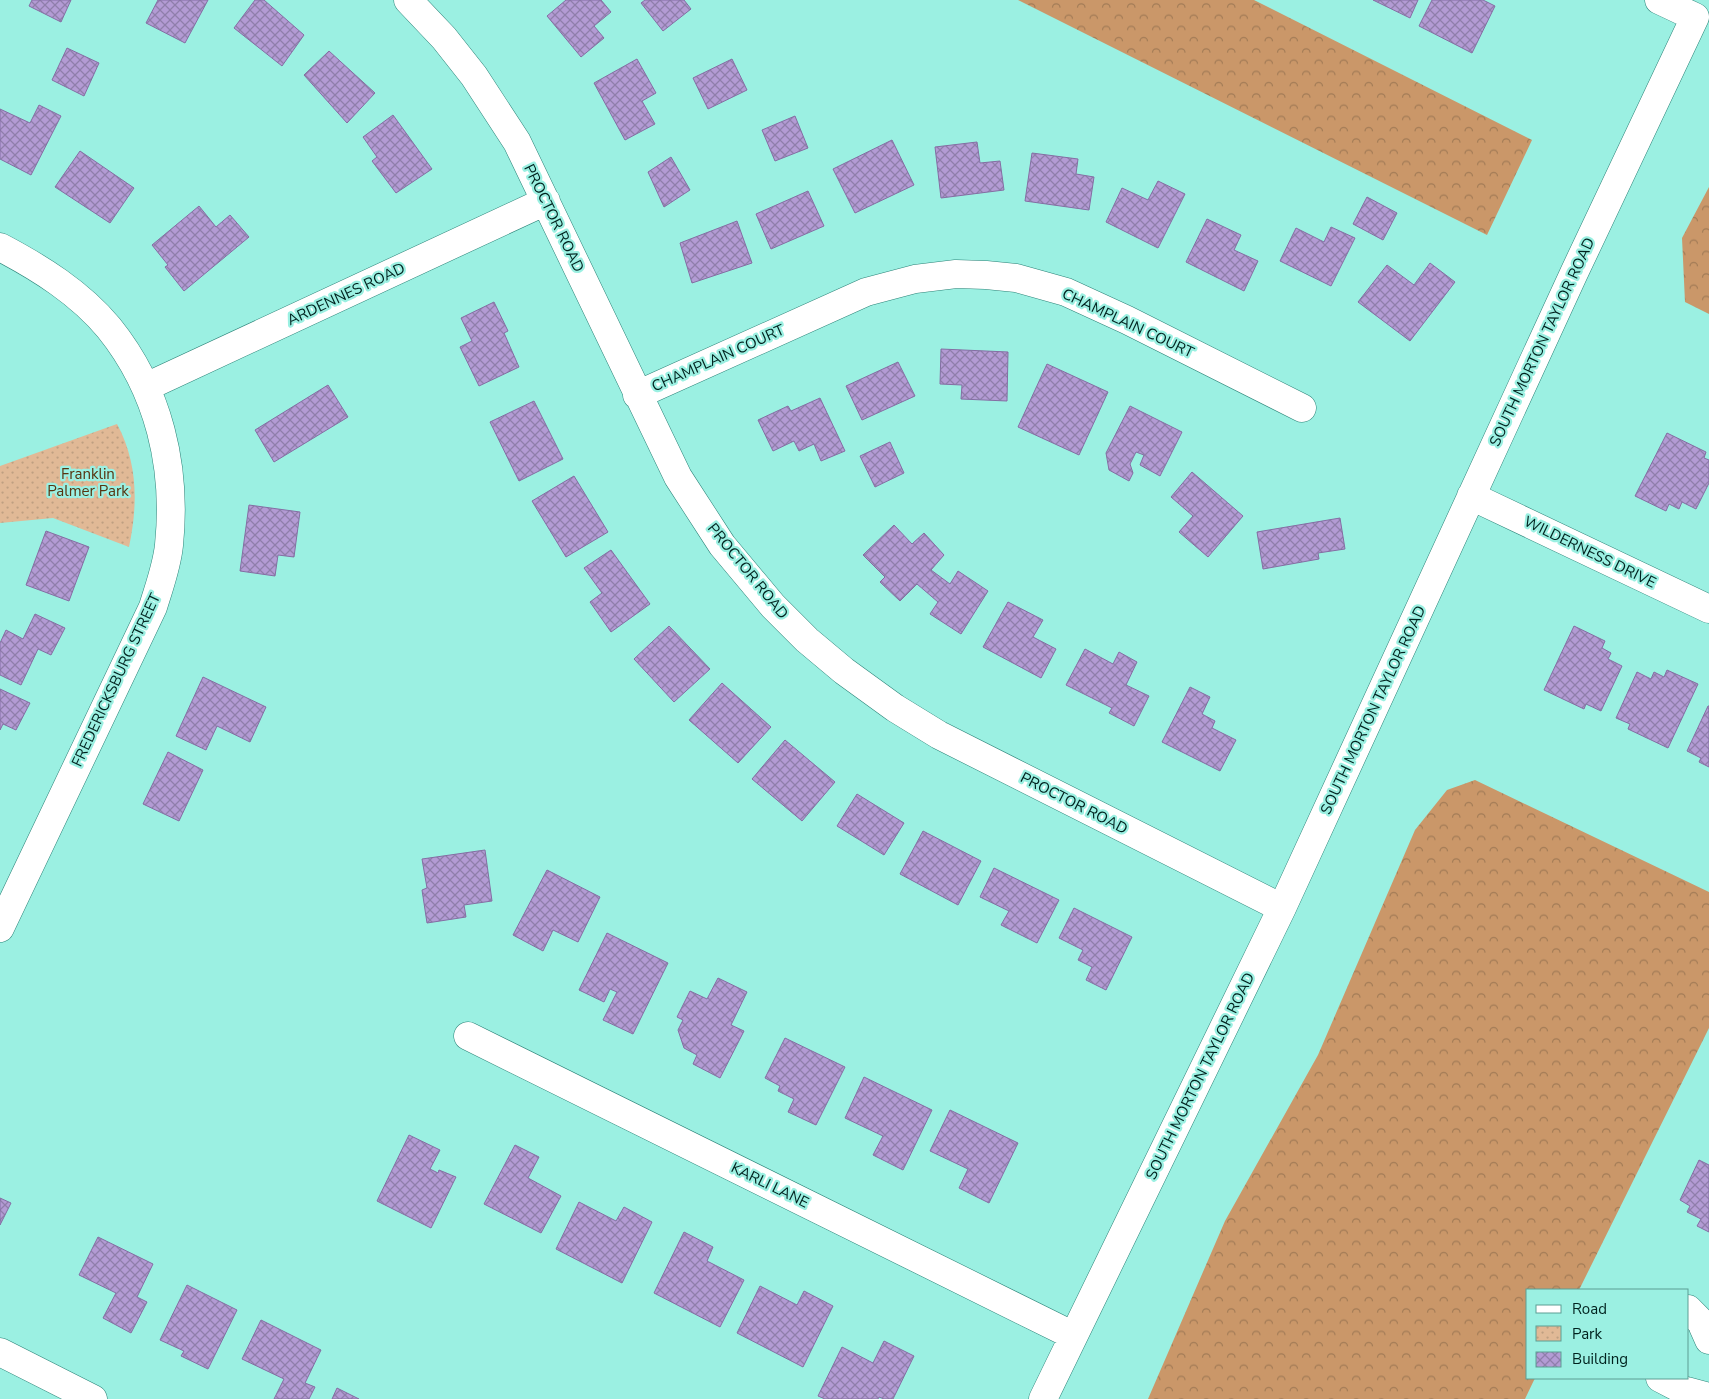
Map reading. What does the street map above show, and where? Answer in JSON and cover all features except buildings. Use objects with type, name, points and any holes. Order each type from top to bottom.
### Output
[{"type":"street","name":"PROCTOR ROAD","points":[[408,0],[444,38],[474,76],[517,142],[678,477],[722,545],[773,606],[807,640],[844,671],[895,708],[939,735],[1282,908]]},
{"type":"street","name":"SOUTH MORTON TAYLOR ROAD","points":[[1043,1399],[1282,908],[1574,273],[1695,17],[1658,0]]},
{"type":"street","name":"ARDENNES ROAD","points":[[146,387],[546,201]]},
{"type":"street","name":"FREDERICKSBURG STREET","points":[[0,247],[30,262],[48,275],[83,302],[109,328],[132,361],[146,387],[163,436],[171,489],[169,546],[163,576],[153,607],[0,928]]},
{"type":"street","name":"CHAMPLAIN COURT","points":[[637,394],[866,292],[915,279],[956,274],[1016,278],[1066,292],[1127,320],[1302,408]]},
{"type":"street","name":"WILDERNESS DRIVE","points":[[1471,496],[1709,609]]},
{"type":"street","name":"KARLI LANE","points":[[468,1036],[1072,1336]]},
{"type":"street","points":[[1689,1310],[1701,1322],[1709,1340]]},
{"type":"street","points":[[0,1352],[93,1399]]},
{"type":"street","points":[[1662,1379],[1682,1390],[1709,1397]]},
{"type":"green space","points":[[1018,0],[1254,0],[1532,140],[1487,235]]},
{"type":"green space","points":[[1709,187],[1709,314],[1685,302],[1682,238]]},
{"type":"green space","name":"Franklin Palmer Park","points":[[117,424],[129,454],[134,484],[134,515],[129,547],[53,518],[0,523],[0,466]]},
{"type":"green space","points":[[1475,780],[1709,892],[1709,1028],[1579,1289],[1526,1289],[1526,1379],[1535,1379],[1525,1399],[1148,1399],[1225,1221],[1318,1055],[1415,830],[1447,790]]}]
